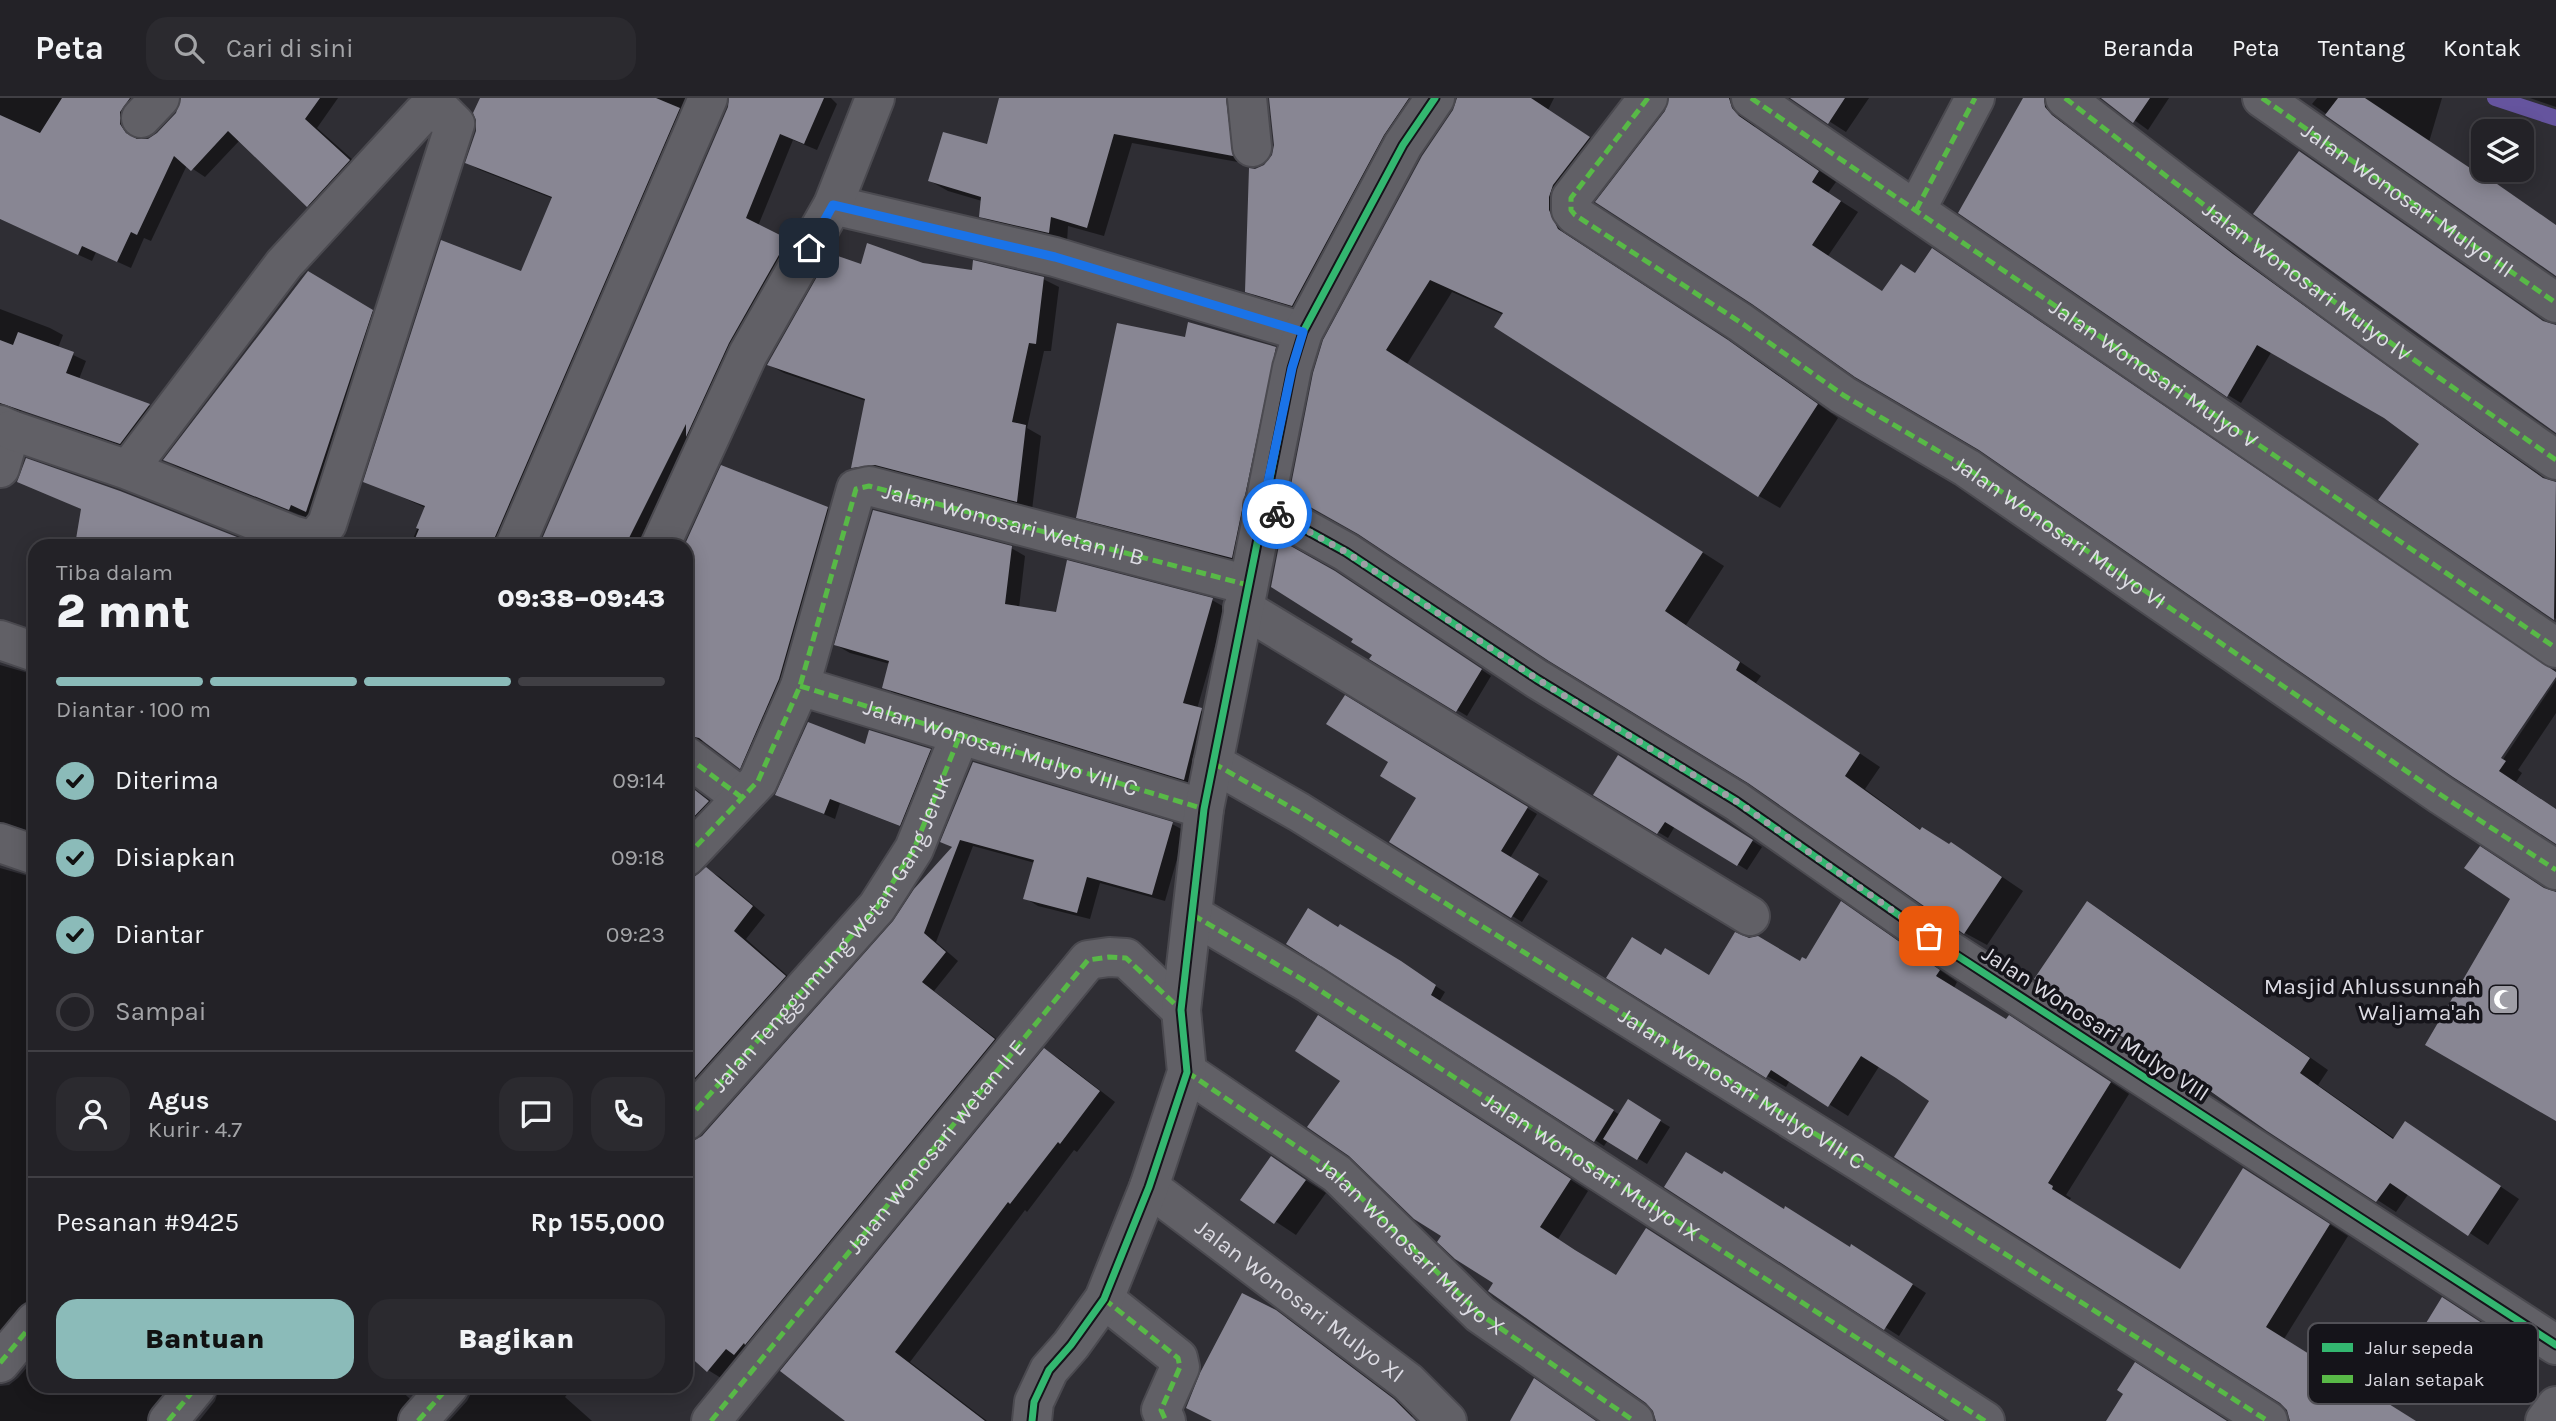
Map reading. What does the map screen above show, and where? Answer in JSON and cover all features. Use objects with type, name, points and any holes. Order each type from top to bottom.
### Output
[{"type":"street","points":[[518,539],[708,98]]},
{"type":"street","points":[[663,539],[748,354],[833,205],[875,98]]},
{"type":"street","points":[[1247,98],[1251,147]]},
{"type":"street","points":[[1032,1421],[1034,1402],[1049,1370],[1104,1300],[1149,1187],[1187,1072],[1181,1010],[1204,809],[1292,368],[1303,332],[1403,145],[1435,98]]},
{"type":"street","name":"Jalan Wonosari Mulyo VI","points":[[1648,98],[1571,198],[1571,211],[1575,215],[1740,322],[1843,395],[1978,476],[2068,536],[2179,616],[2556,870]]},
{"type":"street","name":"Jalan Wonosari Mulyo V","points":[[1751,98],[2556,648]]},
{"type":"street","points":[[1916,211],[1975,98]]},
{"type":"street","name":"Jalan Wonosari Mulyo IV","points":[[2065,98],[2190,195],[2456,391],[2556,460]]},
{"type":"street","name":"Jalan Wonosari Mulyo III","points":[[2262,98],[2556,303]]},
{"type":"street","points":[[128,470],[284,264],[422,114],[442,111],[455,124],[327,524],[315,539]]},
{"type":"street","points":[[833,205],[1055,257],[1303,332]]},
{"type":"street","points":[[0,468],[5,428],[128,470],[305,539]]},
{"type":"street","name":"Jalan Wonosari Wetan II B","points":[[693,849],[758,782],[800,686],[856,489],[869,486],[1246,596]]},
{"type":"street","name":"Jalan Wonosari Mulyo VIII","points":[[1263,506],[1346,552],[1537,679],[1736,801],[1950,951],[2522,1323]]},
{"type":"street","points":[[1246,596],[1750,916]]},
{"type":"street","points":[[0,640],[28,650]]},
{"type":"street","name":"Jalan Wonosari Mulyo VIII C","points":[[800,686],[1204,809]]},
{"type":"street","name":"Jalan Tenggumung Wetan Gang Jeruk","points":[[693,1113],[877,907],[896,881],[914,849],[960,735]]},
{"type":"street","points":[[693,761],[741,797]]},
{"type":"street","name":"Jalan Wonosari Mulyo VIII C","points":[[1213,763],[1299,812],[2268,1421]]},
{"type":"street","points":[[0,844],[28,853]]},
{"type":"street","name":"Jalan Wonosari Mulyo IX","points":[[1193,915],[1321,992],[1985,1421]]},
{"type":"street","name":"Jalan Wonosari Wetan II E","points":[[711,1421],[1087,960],[1126,958],[1181,1010]]},
{"type":"street","name":"Jalan Wonosari Mulyo X","points":[[1187,1072],[1338,1174],[1480,1314],[1634,1421]]},
{"type":"street","name":"Jalan Wonosari Mulyo XI","points":[[1149,1187],[1408,1382],[1447,1421]]},
{"type":"street","points":[[1104,1300],[1178,1358],[1180,1367],[1161,1410],[1166,1421]]},
{"type":"street","points":[[0,1363],[28,1329]]},
{"type":"street","name":"Jalan Wonosari Mulyo VIII","points":[[2538,1333],[2556,1345]]},
{"type":"street","points":[[168,1421],[191,1393]]},
{"type":"street","points":[[418,1421],[443,1393]]},
{"type":"street","points":[[2545,1421],[2556,1406]]},
{"type":"building","points":[[62,98],[130,98],[120,112],[120,124],[126,133],[137,139],[148,139],[176,113],[181,98],[320,98],[305,119],[350,160],[307,207],[228,131],[191,171],[174,156],[137,235],[131,232],[117,262],[82,246],[78,255],[0,219],[0,115],[40,133]]},
{"type":"building","points":[[480,98],[656,98],[680,108],[495,539],[415,539],[419,529],[416,528],[425,506],[363,482],[441,240],[521,271],[552,197],[465,163],[476,131],[473,113]]},
{"type":"building","points":[[729,98],[824,98],[804,144],[780,134],[746,218],[788,239],[729,343],[686,437],[686,424],[628,539],[542,539],[728,107]]},
{"type":"building","points":[[999,98],[1226,98],[1233,156],[1114,134],[1087,228],[1051,217],[1049,233],[979,217],[981,197],[928,181],[943,132],[987,144]]},
{"type":"building","points":[[1269,98],[1409,98],[1384,135],[1292,306],[1245,292],[1249,168],[1255,169],[1264,165],[1272,155],[1274,145]]},
{"type":"building","points":[[1457,98],[1531,98],[1590,137],[1553,185],[1549,210],[1558,229],[1728,340],[1818,404],[1758,497],[1494,327],[1503,313],[1430,280],[1386,350],[1703,552],[1665,611],[1740,662],[1736,670],[1860,753],[1845,776],[1920,830],[1922,827],[1949,844],[1951,842],[2002,877],[1964,934],[1748,783],[1549,661],[1358,534],[1289,495],[1313,373],[1323,340],[1422,156],[1453,110]]},
{"type":"building","points":[[1669,98],[1729,98],[1732,108],[1739,116],[1819,171],[1812,182],[1841,201],[1812,245],[1882,291],[1901,264],[1915,273],[1932,248],[2556,672],[2556,677],[2501,758],[2506,761],[2499,771],[2556,809],[2556,844],[2453,777],[1979,450],[1855,377],[1752,304],[1595,202],[1665,111]]},
{"type":"building","points":[[1790,98],[1845,98],[1828,124]]},
{"type":"building","points":[[2023,98],[2044,98],[2045,107],[2052,115],[2233,254],[2543,478],[2556,482],[2554,620],[2378,500],[2419,444],[2384,418],[2257,345],[2227,397],[1958,213]]},
{"type":"building","points":[[2101,98],[2150,98],[2133,123]]},
{"type":"building","points":[[2338,98],[2365,98],[2471,169],[2471,182],[2494,182],[2556,225],[2556,276],[2325,115]]},
{"type":"building","points":[[2299,151],[2543,321],[2556,325],[2556,433],[2253,214]]},
{"type":"building","points":[[867,243],[923,263],[972,270],[973,260],[1044,277],[1036,344],[1029,343],[1012,422],[1026,425],[1017,502],[875,465],[851,468],[865,399],[767,365],[827,259],[833,262],[835,255],[861,264]]},
{"type":"building","points":[[308,271],[373,310],[306,512],[291,505],[289,510],[163,460]]},
{"type":"building","points":[[1188,322],[1276,347],[1232,558],[1076,518],[1117,323],[1185,337]]},
{"type":"building","points":[[18,332],[74,352],[66,373],[150,404],[120,444],[0,403],[0,340],[13,345]]},
{"type":"building","points":[[26,458],[242,539],[76,539],[81,509],[17,482]]},
{"type":"building","points":[[721,465],[828,507],[779,679],[740,769],[699,738],[693,737],[693,539],[687,539]]},
{"type":"building","points":[[873,510],[1012,546],[1005,604],[1056,612],[1067,560],[1213,598],[1183,703],[1202,708],[1184,780],[882,688],[889,661],[834,645]]},
{"type":"building","points":[[1280,540],[1335,571],[1482,669],[1456,712],[1369,659],[1372,655],[1351,642],[1353,639],[1271,587]]},
{"type":"building","points":[[1345,695],[1528,807],[1501,851],[1539,874],[1511,918],[1389,842],[1416,798],[1380,776],[1388,762],[1326,724]]},
{"type":"building","points":[[808,722],[865,744],[869,730],[931,749],[900,826],[830,799],[824,814],[775,795]]},
{"type":"building","points":[[1618,755],[1753,840],[1737,866],[1665,822],[1657,834],[1593,795]]},
{"type":"building","points":[[973,762],[1173,822],[1152,895],[1087,877],[1077,913],[1023,899],[1034,860],[960,840],[924,933],[946,952],[922,982],[995,1039],[745,1345],[744,1343],[734,1355],[726,1349],[707,1372],[693,1359],[693,1141],[702,1136],[893,921],[914,889],[952,847],[940,842]]},
{"type":"building","points":[[693,788],[709,801],[693,818]]},
{"type":"building","name":"Masjid Ahlussunnah Waljama'ah","points":[[2480,846],[2544,888],[2556,892],[2556,1121],[2425,1045],[2510,899],[2464,868]]},
{"type":"building","points":[[706,867],[753,906],[734,931],[786,976],[693,1080],[693,878]]},
{"type":"building","points":[[1841,901],[1940,970],[1936,976],[2006,1019],[2009,1015],[2111,1082],[2048,1183],[2053,1186],[2052,1189],[2180,1269],[2243,1168],[2330,1224],[2266,1327],[2308,1353],[2308,1404],[2389,1404],[2416,1421],[2290,1421],[2287,1410],[2280,1403],[1894,1157],[1929,1101],[1896,1078],[1861,1056],[1828,1107],[1771,1070],[1766,1078],[1606,978],[1632,937],[1661,955],[1665,948],[1709,975],[1735,932],[1749,938],[1758,936],[1800,961],[1802,957],[1806,959]]},
{"type":"building","points":[[2087,901],[2310,1058],[2300,1073],[2393,1139],[2405,1121],[2501,1186],[2468,1236],[2390,1183],[2376,1202],[2190,1077],[2188,1080],[2034,979]]},
{"type":"building","points":[[1308,908],[1401,961],[1436,985],[1431,995],[1614,1110],[1594,1142],[1286,944]]},
{"type":"building","points":[[1318,1015],[1571,1179],[1540,1227],[1575,1250],[1616,1275],[1646,1228],[1945,1421],[1656,1421],[1653,1411],[1646,1403],[1488,1291],[1493,1283],[1455,1259],[1437,1242],[1441,1236],[1414,1219],[1349,1156],[1307,1127],[1340,1081],[1295,1051]]},
{"type":"building","points":[[1044,1048],[1100,1091],[1060,1144],[1058,1142],[1010,1204],[1008,1202],[895,1352],[985,1421],[845,1421],[780,1371]]},
{"type":"building","points":[[1628,1099],[1661,1120],[1637,1160],[1603,1139]]},
{"type":"building","points":[[1686,1152],[1722,1174],[1724,1171],[1784,1209],[1785,1206],[1850,1247],[1851,1244],[1913,1284],[1884,1330],[1664,1187]]},
{"type":"building","points":[[1271,1156],[1306,1180],[1274,1224],[1240,1200]]},
{"type":"building","points":[[1242,1293],[1276,1310],[1394,1399],[1416,1421],[1212,1421],[1186,1408],[1200,1373]]},
{"type":"building","points":[[2442,1297],[2482,1323],[2426,1323]]},
{"type":"building","points":[[2135,1362],[2227,1421],[2106,1421],[2123,1394],[2117,1390]]},
{"type":"building","points":[[1534,1378],[1596,1421],[1510,1421]]},
{"type":"waterway","points":[[2495,98],[2556,118]]},
{"type":"marked path","points":[[1648,98],[1571,198],[1571,210],[1575,215],[1740,322],[1843,395],[1967,468],[2441,795],[2556,870]]},
{"type":"marked path","points":[[1751,98],[2556,648]]},
{"type":"marked path","points":[[1916,210],[1975,98]]},
{"type":"marked path","points":[[2065,98],[2308,282],[2556,460]]},
{"type":"marked path","points":[[2262,98],[2556,303]]},
{"type":"marked path","points":[[693,850],[758,781],[800,686],[856,489],[869,486],[1248,585]]},
{"type":"marked path","points":[[800,686],[1204,809]]},
{"type":"marked path","points":[[693,1113],[877,907],[914,849],[960,735]]},
{"type":"marked path","points":[[693,761],[741,797]]},
{"type":"marked path","points":[[1213,763],[1299,812],[1862,1163],[2268,1421]]},
{"type":"marked path","points":[[1193,915],[1310,984],[1985,1421]]},
{"type":"marked path","points":[[711,1421],[1088,960],[1126,958],[1181,1010]]},
{"type":"marked path","points":[[1187,1072],[1337,1174],[1480,1314],[1634,1421]]},
{"type":"marked path","points":[[1104,1299],[1178,1358],[1180,1367],[1161,1410],[1166,1421]]},
{"type":"marked path","points":[[0,1363],[28,1329]]},
{"type":"marked path","points":[[168,1421],[191,1393]]},
{"type":"marked path","points":[[418,1421],[443,1393]]},
{"type":"cycle path","points":[[1032,1421],[1034,1402],[1049,1370],[1104,1299],[1149,1187],[1187,1072],[1181,1010],[1204,809],[1292,368],[1303,332],[1403,145],[1435,98]]},
{"type":"cycle path","points":[[1263,506],[1346,552],[1537,679],[1736,801],[1950,951],[2522,1323]]},
{"type":"cycle path","points":[[2538,1333],[2556,1345]]},
{"type":"way so far","points":[[1277,514],[1346,552],[1537,679],[1736,801],[1929,936]]},
{"type":"place","name":"Masjid Ahlussunnah Waljama'ah","points":[[2504,999]]},
{"type":"route","points":[[809,248],[833,205],[1055,257],[1303,332],[1292,368],[1263,506],[1277,514]]}]
